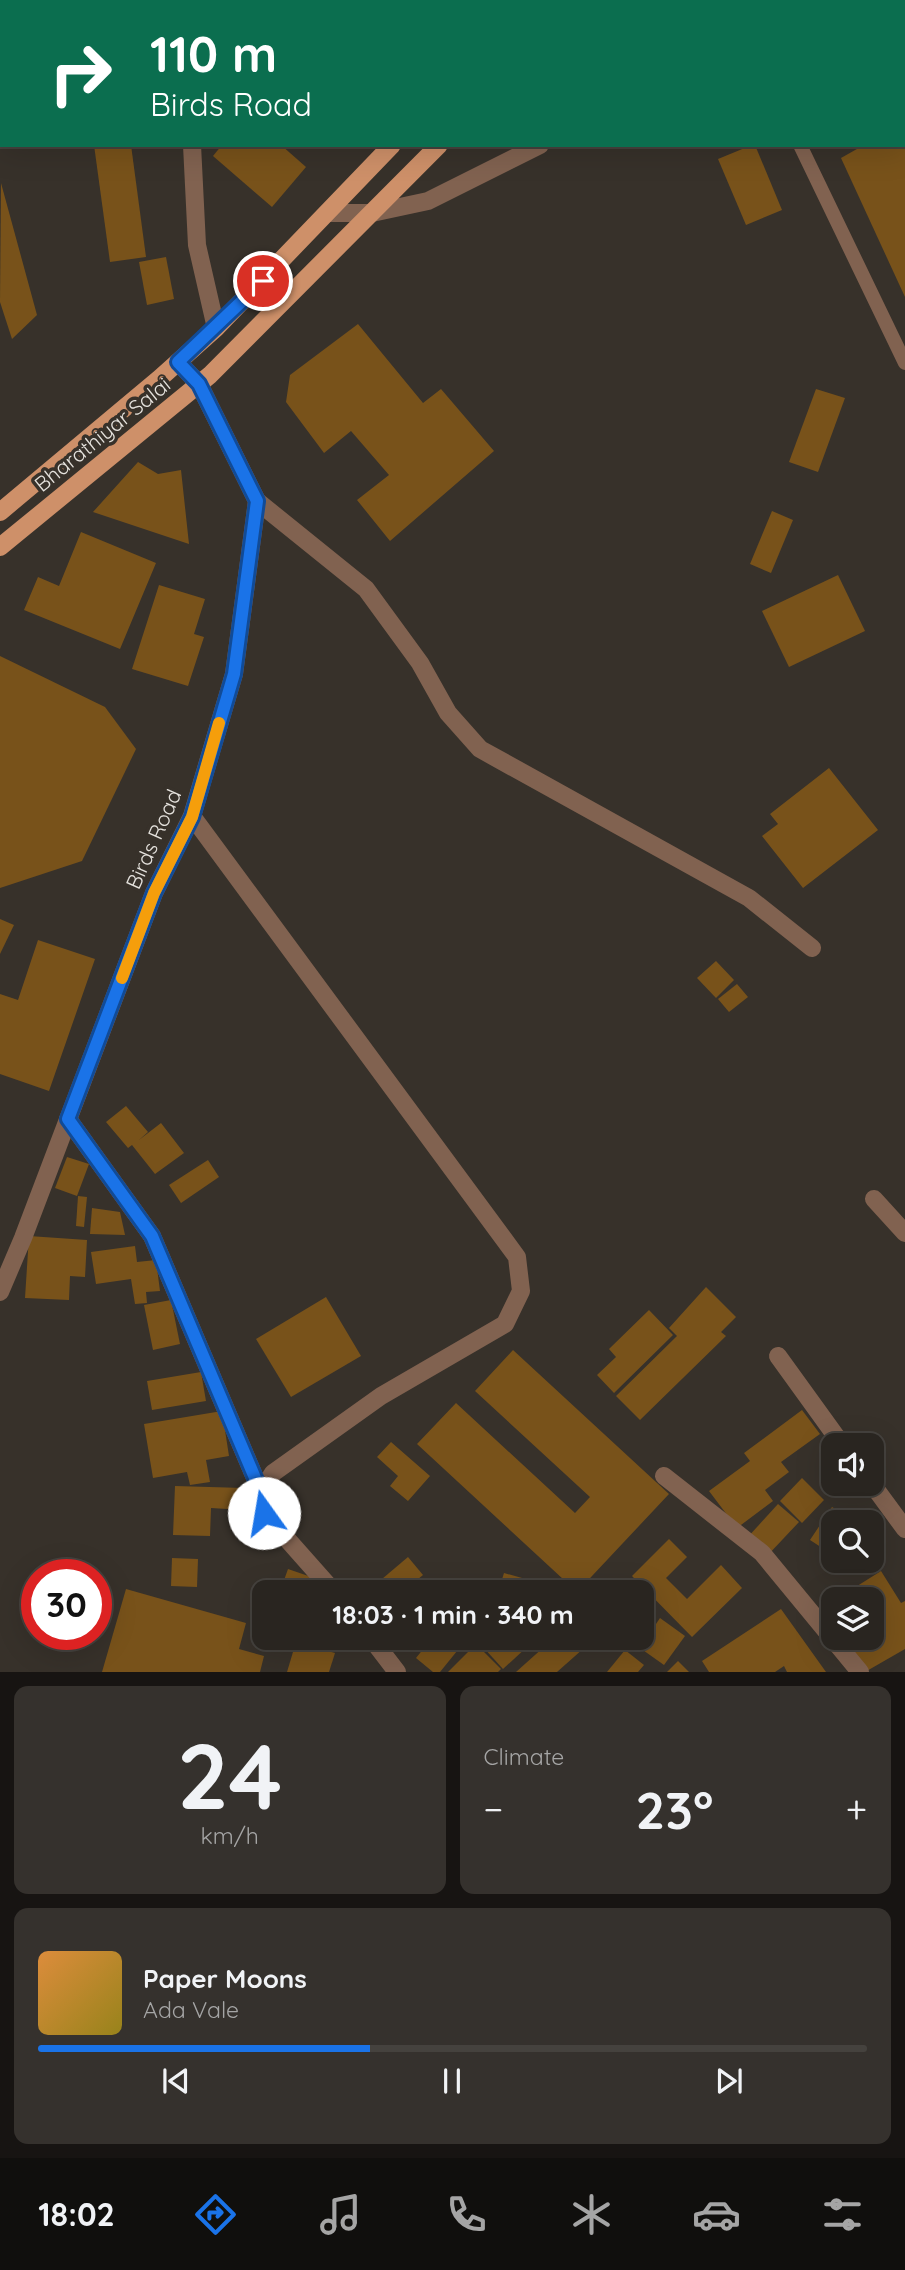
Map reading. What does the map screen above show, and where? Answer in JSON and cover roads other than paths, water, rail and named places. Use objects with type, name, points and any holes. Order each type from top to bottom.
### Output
[{"type":"main road","name":"Bharathiyar Salai","points":[[0,512],[216,328],[391,147]]},
{"type":"main road","name":"Bharathiyar Salai","points":[[0,547],[199,384],[437,147]]},
{"type":"street","points":[[191,147],[197,245],[216,328]]},
{"type":"street","points":[[328,213],[372,213],[428,201],[536,147]]},
{"type":"street","points":[[178,362],[199,384],[257,501],[366,589],[420,663],[448,713],[480,749],[749,898],[812,948]]},
{"type":"street","name":"Birds Road","points":[[0,1292],[154,893],[192,817],[234,674],[257,501]]},
{"type":"street","points":[[192,817],[517,1257],[522,1291],[505,1324],[381,1396],[273,1473],[261,1492]]},
{"type":"street","points":[[68,1119],[152,1236],[261,1492],[264,1513],[323,1580]]},
{"type":"street","points":[[874,1199],[905,1233]]},
{"type":"street","points":[[778,1356],[834,1433]]},
{"type":"street","points":[[664,1476],[762,1553],[860,1671]]},
{"type":"street","points":[[881,1496],[905,1529]]},
{"type":"street","points":[[380,1650],[397,1671]]},
{"type":"lane","points":[[806,147],[905,363]]}]
